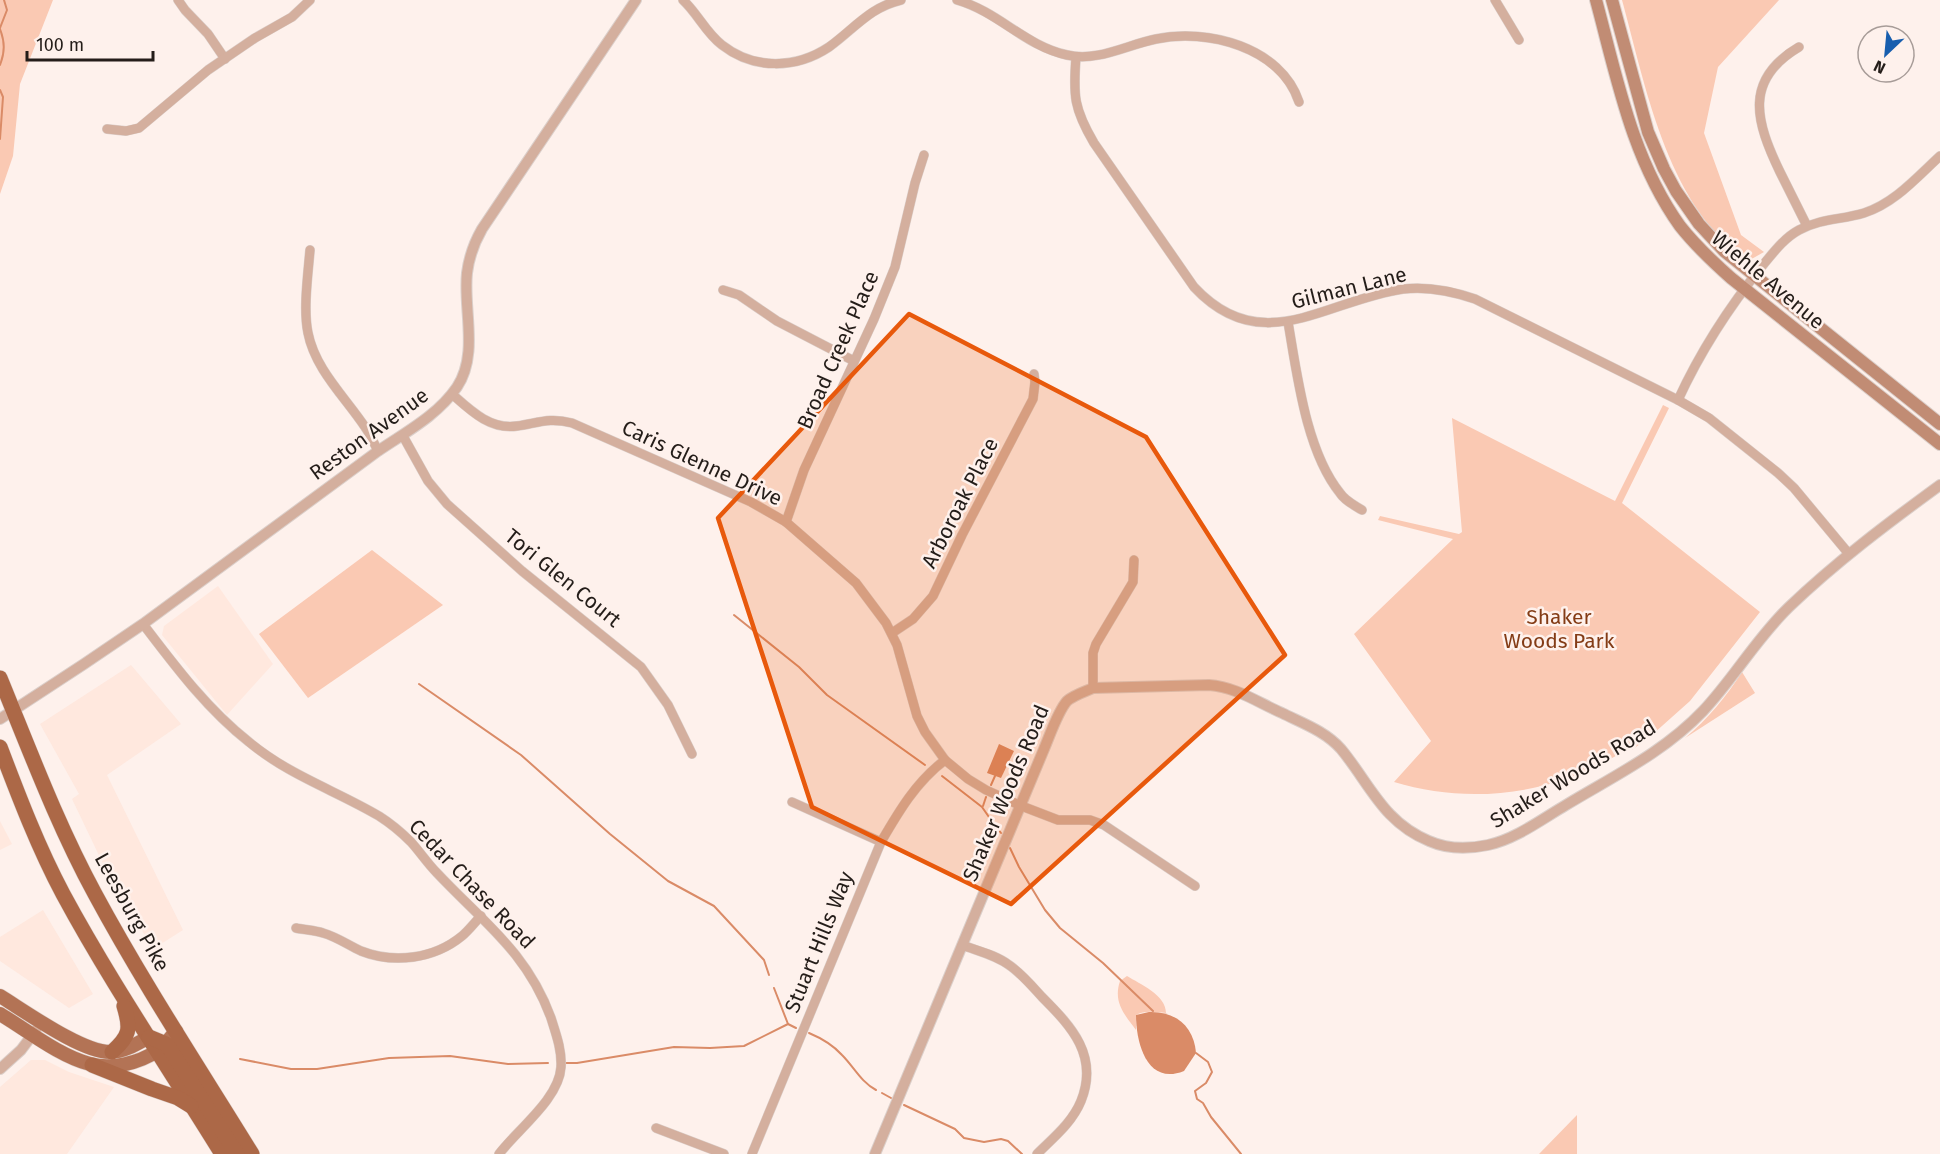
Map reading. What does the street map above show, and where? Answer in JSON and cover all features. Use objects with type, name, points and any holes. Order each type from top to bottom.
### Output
[{"type":"highway","name":"Leesburg Pike","points":[[0,678],[6,714],[23,738],[80,865],[176,1031],[252,1154]]},
{"type":"highway","points":[[0,747],[27,817],[57,883],[120,992],[149,1037],[180,1062],[237,1154]]},
{"type":"highway","points":[[112,1052],[124,1041],[129,1027],[120,992]]},
{"type":"highway","points":[[162,1047],[193,1107],[222,1154]]},
{"type":"highway","points":[[92,1065],[178,1098],[193,1107]]},
{"type":"main road","name":"Wiehle Avenue","points":[[1596,0],[1635,141],[1662,197],[1690,238],[1717,266],[1940,444]]},
{"type":"main road","name":"Wiehle Avenue","points":[[1612,0],[1648,132],[1676,191],[1699,224],[1754,276],[1940,424]]},
{"type":"main road","points":[[0,996],[87,1048],[121,1051],[149,1037]]},
{"type":"main road","points":[[0,1014],[70,1056],[92,1065],[124,1065],[142,1059],[162,1047],[176,1031]]},
{"type":"street","points":[[178,0],[208,33],[225,58]]},
{"type":"street","points":[[107,129],[126,131],[139,128],[162,111],[195,80],[225,58],[292,17],[310,0]]},
{"type":"street","name":"Reston Avenue","points":[[6,714],[143,624],[378,451],[403,436],[452,394],[459,384],[467,361],[467,273],[474,243],[636,0]]},
{"type":"street","points":[[683,0],[712,35],[729,51],[754,61],[772,64],[794,62],[816,55],[868,14],[901,0]]},
{"type":"street","points":[[957,0],[993,15],[1042,47],[1076,57],[1100,55],[1157,38],[1192,36],[1213,38],[1247,50],[1273,65],[1291,83],[1299,102]]},
{"type":"street","points":[[1495,0],[1519,40]]},
{"type":"street","points":[[1799,47],[1784,56],[1769,72],[1763,85],[1759,109],[1760,121],[1769,148],[1807,226]]},
{"type":"street","name":"Gilman Lane","points":[[1076,57],[1075,99],[1083,124],[1194,287],[1215,307],[1238,318],[1267,323],[1288,322],[1386,292],[1406,289],[1439,289],[1475,299],[1678,400],[1709,418],[1794,488],[1849,554]]},
{"type":"street","name":"Broad Creek Place","points":[[786,522],[804,470],[874,319],[895,267],[924,155]]},
{"type":"street","points":[[1678,400],[1710,337],[1744,288],[1787,238],[1807,226],[1877,208],[1899,193],[1940,156]]},
{"type":"street","points":[[310,250],[306,320],[312,347],[324,370],[366,427],[378,451]]},
{"type":"street","points":[[723,290],[739,295],[777,321],[854,361]]},
{"type":"street","points":[[1288,322],[1302,402],[1312,438],[1339,493],[1362,510]]},
{"type":"street","name":"Arboroak Place","points":[[892,633],[913,619],[936,590],[1033,399],[1034,374]]},
{"type":"street","name":"Caris Glenne Drive","points":[[452,394],[476,415],[494,424],[514,427],[546,419],[572,423],[751,502],[786,522],[856,583],[892,633],[917,716],[925,732],[945,760],[968,779],[1019,805],[1054,819],[1090,820],[1104,825],[1195,886]]},
{"type":"street","name":"Tori Glen Court","points":[[403,436],[428,481],[447,504],[522,571],[641,667],[668,705],[692,754]]},
{"type":"street","name":"Shaker Woods Road","points":[[874,1154],[1019,805],[1062,709],[1078,694],[1093,688],[1209,685],[1228,687],[1316,730],[1333,741],[1351,762],[1383,808],[1406,829],[1434,843],[1447,846],[1474,848],[1489,845],[1516,835],[1664,746],[1703,711],[1762,636],[1787,609],[1849,554],[1940,485]]},
{"type":"street","points":[[1093,688],[1093,652],[1133,582],[1134,560]]},
{"type":"street","name":"Cedar Chase Road","points":[[143,624],[216,714],[266,756],[380,817],[410,841],[437,873],[482,916],[522,961],[543,995],[559,1041],[561,1068],[550,1099],[499,1154]]},
{"type":"street","name":"Stuart Hills Way","points":[[752,1154],[881,842],[903,804],[929,772],[945,760]]},
{"type":"street","points":[[792,802],[881,842]]},
{"type":"street","points":[[296,928],[323,933],[361,951],[380,957],[399,959],[417,957],[447,946],[482,916]]},
{"type":"street","points":[[962,945],[1009,964],[1066,1022],[1078,1039],[1086,1072],[1080,1103],[1062,1130],[1037,1154]]},
{"type":"street","points":[[0,1069],[21,1050],[41,1021]]},
{"type":"street","points":[[656,1128],[724,1154]]},
{"type":"highlighted area","points":[[909,314],[1146,437],[1285,655],[1011,904],[812,807],[718,518]]},
{"type":"shaded area","points":[[218,586],[273,664],[227,715],[162,635],[164,626]]},
{"type":"shaded area","points":[[131,665],[181,724],[107,775],[183,930],[153,949],[106,870],[72,799],[79,794],[40,724]]},
{"type":"shaded area","points":[[999,744],[1014,751],[1001,778],[987,773]]},
{"type":"shaded area","points":[[0,821],[12,844],[0,850]]},
{"type":"shaded area","points":[[43,910],[93,994],[69,1008],[0,961],[0,937]]},
{"type":"shaded area","points":[[1149,1012],[1175,1017],[1187,1028],[1196,1053],[1184,1071],[1171,1074],[1161,1073],[1146,1059],[1138,1038],[1136,1015]]},
{"type":"shaded area","points":[[31,1060],[45,1060],[69,1072],[114,1087],[67,1154],[0,1154],[0,1087]]},
{"type":"green space","points":[[0,0],[53,0],[20,84],[13,156],[0,194]]},
{"type":"green space","points":[[1622,0],[1779,0],[1718,67],[1704,133],[1741,235],[1764,252],[1748,261],[1720,238],[1698,210],[1679,178],[1651,107]]},
{"type":"green space","name":"Shaker Woods Park","points":[[1663,405],[1669,408],[1622,503],[1760,612],[1690,701],[1632,750],[1629,747],[1593,768],[1569,778],[1520,790],[1469,794],[1419,788],[1394,782],[1431,741],[1354,634],[1453,539],[1378,520],[1380,516],[1459,534],[1462,532],[1452,418],[1615,501]]},
{"type":"green space","points":[[372,550],[443,605],[308,698],[259,634]]},
{"type":"green space","points":[[1742,672],[1755,693],[1685,738],[1716,707]]},
{"type":"green space","points":[[1127,976],[1157,995],[1166,1013],[1139,1013],[1136,1015],[1136,1030],[1119,1002],[1120,981]]},
{"type":"green space","points":[[1577,1115],[1577,1154],[1539,1154]]},
{"type":"waterway","points":[[0,28],[7,10],[4,0]]},
{"type":"waterway","points":[[0,29],[4,47],[0,65]]},
{"type":"waterway","points":[[0,90],[3,97],[0,139]]},
{"type":"waterway","points":[[734,615],[799,667],[827,695],[925,765]]},
{"type":"waterway","points":[[419,684],[521,755],[610,834],[668,881],[714,906],[764,960],[769,975]]},
{"type":"waterway","points":[[942,776],[982,807],[991,820]]},
{"type":"waterway","points":[[991,785],[995,776]]},
{"type":"waterway","points":[[983,806],[986,797]]},
{"type":"waterway","points":[[995,825],[1001,833]]},
{"type":"waterway","points":[[1010,848],[1045,910],[1060,928],[1103,963],[1153,1011]]},
{"type":"waterway","points":[[774,988],[788,1024]]},
{"type":"waterway","points":[[788,1024],[796,1028]]},
{"type":"waterway","points":[[564,1063],[577,1063],[674,1047],[744,1046],[788,1024]]},
{"type":"waterway","points":[[809,1033],[835,1048],[862,1079],[876,1090]]},
{"type":"waterway","points":[[1196,1053],[1208,1062],[1212,1072],[1206,1083],[1195,1091],[1197,1099],[1203,1103],[1211,1117],[1241,1154]]},
{"type":"waterway","points":[[240,1059],[291,1069],[317,1069],[389,1058],[450,1056],[508,1064],[548,1063]]},
{"type":"waterway","points":[[882,1093],[891,1098]]},
{"type":"waterway","points":[[904,1105],[955,1129],[964,1138],[984,1142],[1001,1139],[1008,1141],[1022,1154]]}]
